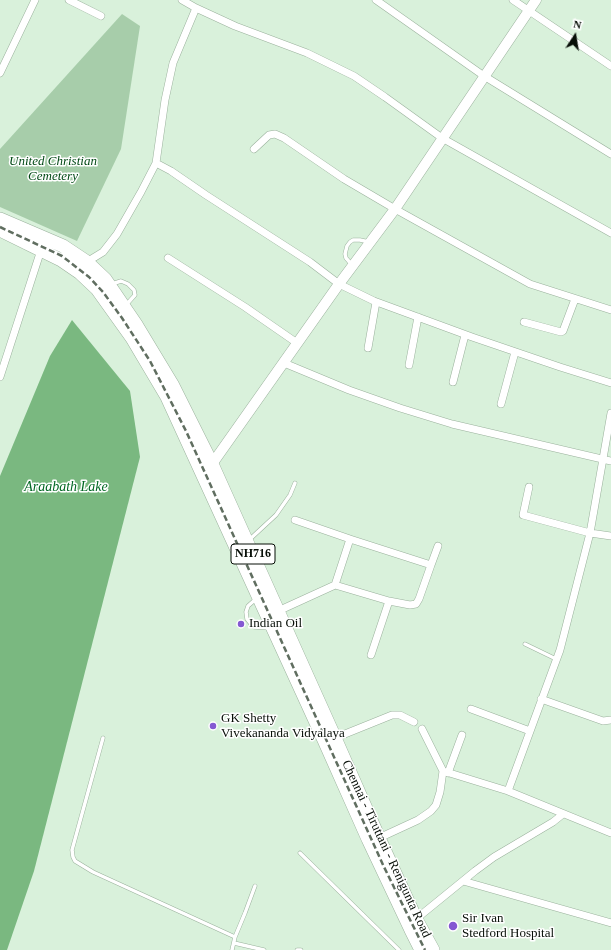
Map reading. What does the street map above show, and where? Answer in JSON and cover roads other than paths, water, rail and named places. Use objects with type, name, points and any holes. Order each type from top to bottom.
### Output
[{"type":"highway","name":"Chennai - Tiruttani - Renigunta Road","points":[[0,219],[63,246],[87,262],[105,279],[137,326],[172,384],[212,464],[379,838],[416,918],[433,950]]},
{"type":"highway","name":"Chennai - Tiruttani - Renigunta Road","points":[[0,230],[61,260],[80,273],[97,289],[132,338],[167,397],[371,846],[421,950]]},
{"type":"street","points":[[0,73],[35,0]]},
{"type":"street","points":[[69,0],[101,16]]},
{"type":"street","points":[[182,0],[235,26],[307,53],[354,76],[442,138],[611,233]]},
{"type":"street","points":[[376,0],[484,76],[611,154]]},
{"type":"street","points":[[513,0],[611,66]]},
{"type":"street","points":[[200,469],[212,464],[339,284],[395,209],[536,0]]},
{"type":"street","points":[[74,269],[104,252],[117,234],[156,163],[165,100],[173,63],[196,8]]},
{"type":"street","points":[[254,149],[269,135],[275,134],[284,138],[344,179],[530,284],[611,310]]},
{"type":"street","points":[[156,163],[172,171],[206,195],[284,244],[339,284],[376,302],[465,335],[611,383]]},
{"type":"street","points":[[0,377],[41,250]]},
{"type":"street","points":[[168,258],[245,307],[297,343]]},
{"type":"street","points":[[524,322],[561,332],[563,331],[575,299]]},
{"type":"street","points":[[368,348],[376,302]]},
{"type":"street","points":[[409,365],[418,317]]},
{"type":"street","points":[[453,382],[465,335]]},
{"type":"street","points":[[501,404],[515,352]]},
{"type":"street","points":[[284,363],[371,398],[452,424],[611,462]]},
{"type":"street","points":[[508,791],[560,650],[590,533],[611,413]]},
{"type":"street","points":[[529,487],[523,515],[590,533],[611,536]]},
{"type":"street","points":[[295,520],[431,565]]},
{"type":"street","points":[[335,585],[350,539]]},
{"type":"street","points":[[278,611],[335,585],[389,601],[410,605],[416,604],[419,600],[438,546]]},
{"type":"street","points":[[371,655],[389,601]]},
{"type":"street","points":[[542,699],[603,721],[611,720]]},
{"type":"street","points":[[471,709],[530,731]]},
{"type":"street","points":[[335,738],[392,715],[400,715],[414,722]]},
{"type":"street","points":[[422,729],[445,772],[508,791],[611,833]]},
{"type":"street","points":[[379,838],[418,820],[431,811],[436,805],[445,772],[462,735]]},
{"type":"street","points":[[416,918],[494,857],[553,822],[563,814]]},
{"type":"street","points":[[463,881],[611,923]]},
{"type":"lane","points":[[352,266],[346,258],[347,246],[350,242],[353,240],[360,240],[370,243]]},
{"type":"lane","points":[[109,285],[121,281],[128,284],[134,290],[135,295],[124,307]]},
{"type":"lane","points":[[247,542],[276,515],[290,495],[295,483]]},
{"type":"lane","points":[[259,597],[248,606],[246,612],[247,619],[254,627],[273,628]]},
{"type":"lane","points":[[526,644],[556,659]]},
{"type":"lane","points":[[103,738],[72,850],[75,862],[93,872],[235,937]]},
{"type":"lane","points":[[300,853],[398,950]]},
{"type":"lane","points":[[232,950],[235,937],[255,886]]},
{"type":"lane","points":[[234,943],[264,950]]},
{"type":"lane","points":[[297,950],[301,950]]},
{"type":"water","name":"Araabath Lake","points":[[72,320],[130,391],[140,457],[34,871],[7,950],[0,950],[0,476],[50,356]]},
{"type":"railway","points":[[0,227],[62,256],[89,277],[103,292],[122,318],[150,361],[186,431],[384,867],[425,950]]},
{"type":"place","name":"Indian Oil","points":[[241,624]]},
{"type":"place","name":"GK Shetty Vivekananda Vidyalaya","points":[[213,726]]},
{"type":"place","name":"Sir Ivan Stedford Hospital","points":[[453,926]]},
{"type":"park label","name":"United Christian Cemetery","points":[[53,170]]}]
